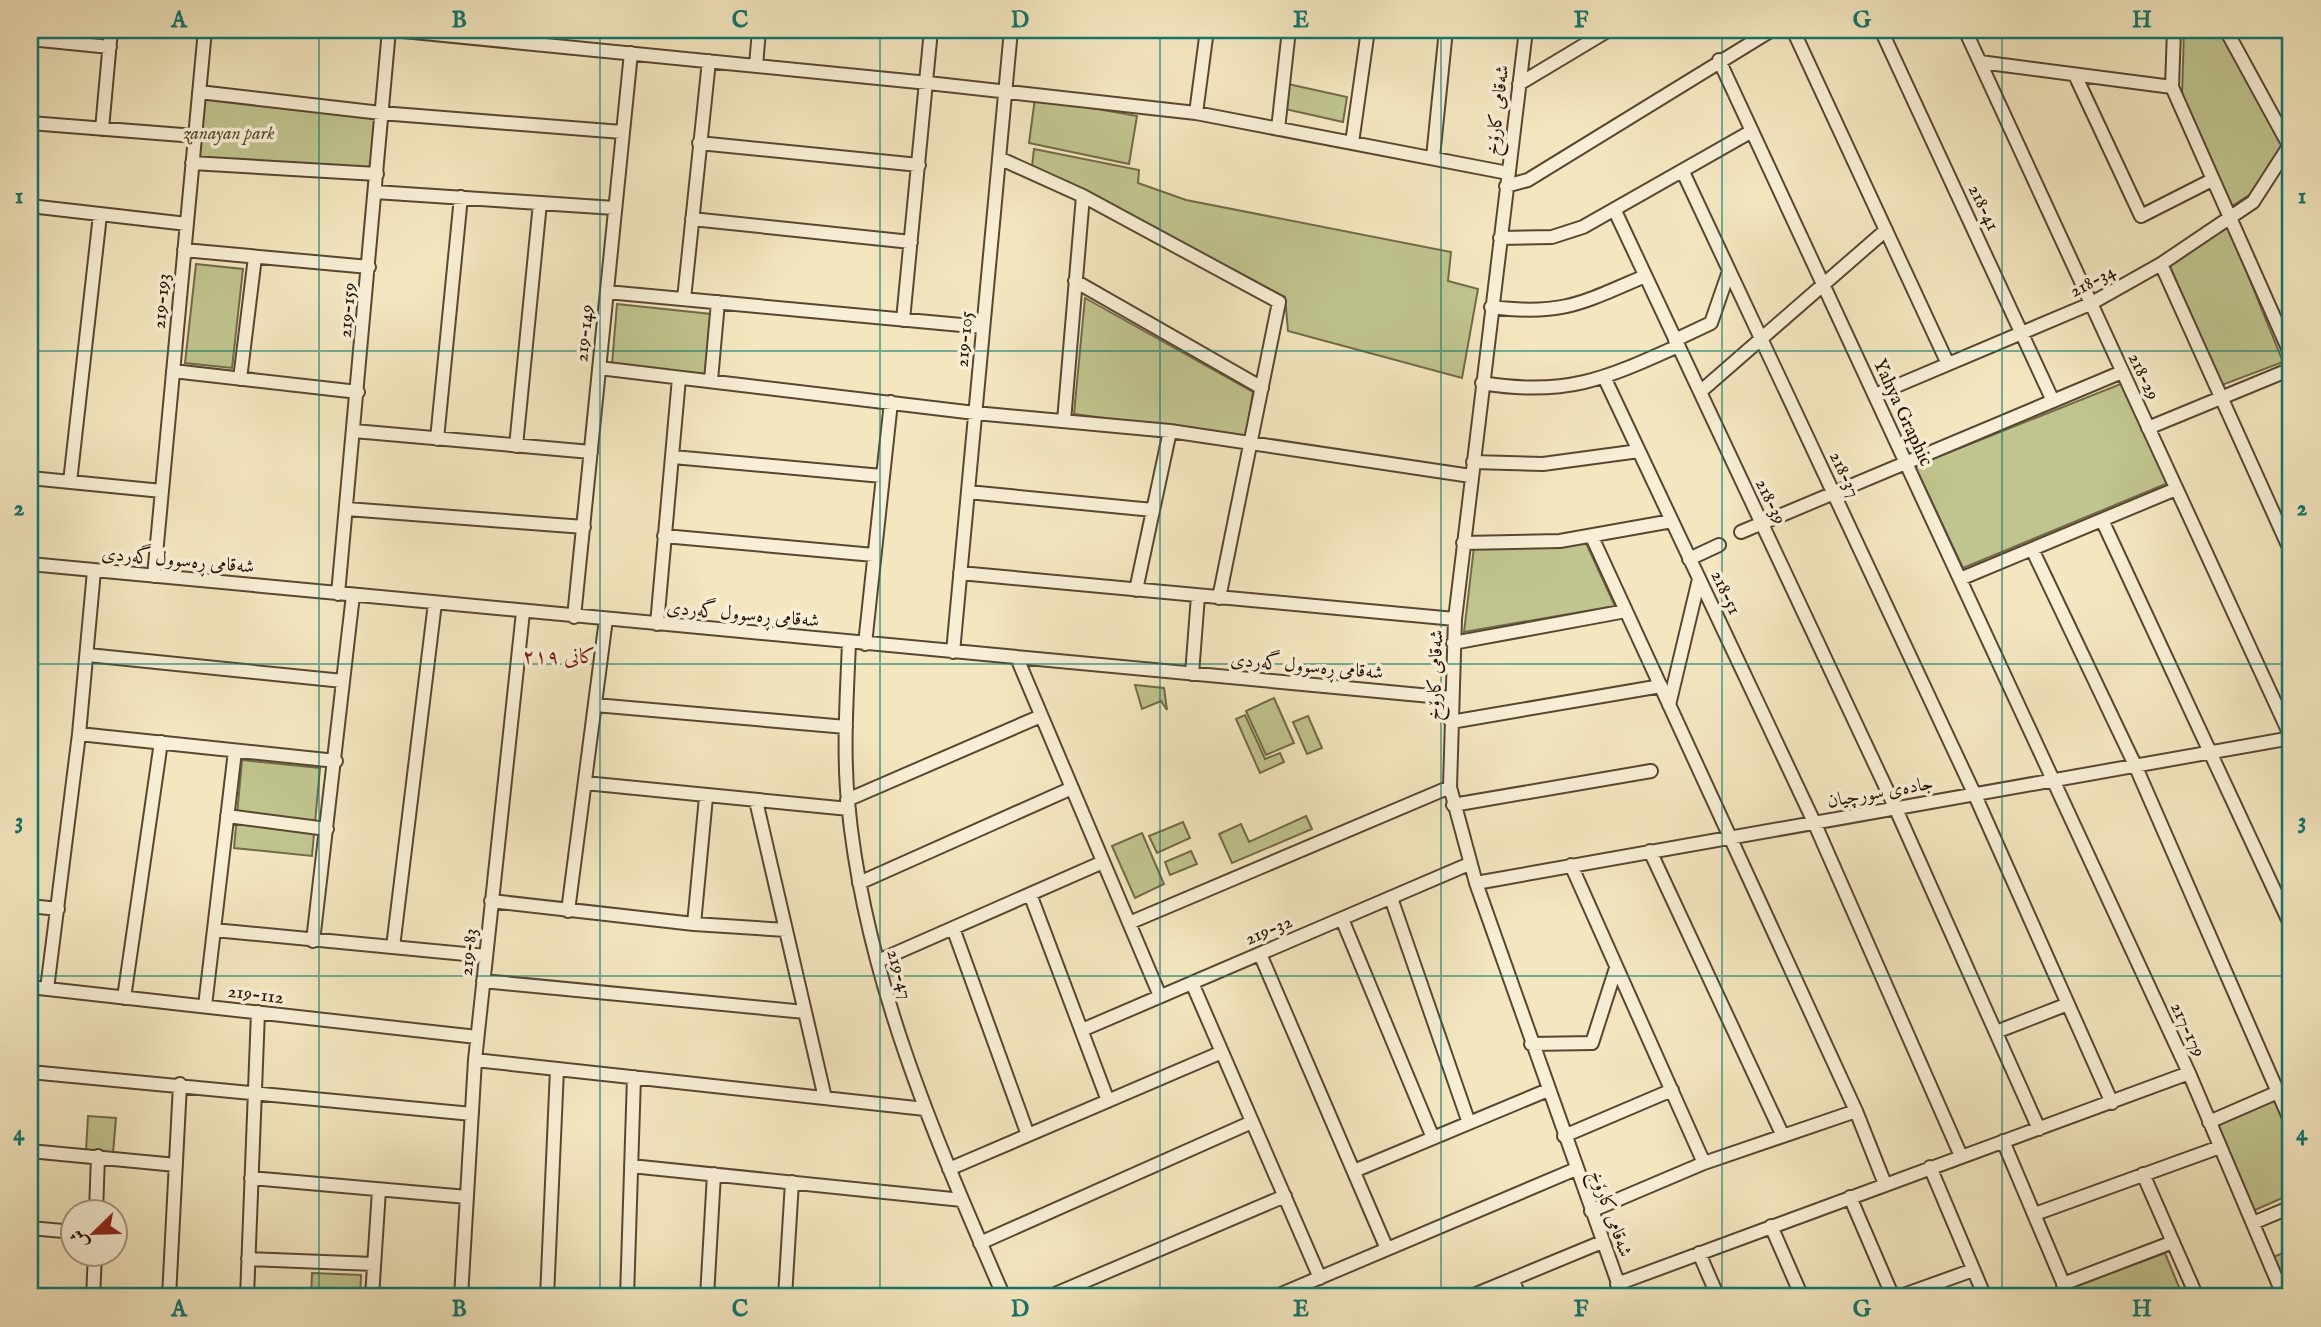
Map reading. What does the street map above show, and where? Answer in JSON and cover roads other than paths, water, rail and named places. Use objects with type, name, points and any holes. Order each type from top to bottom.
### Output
[{"type":"street","points":[[102,129],[111,30]]},
{"type":"street","name":"219-193","points":[[154,576],[205,30]]},
{"type":"street","points":[[391,30],[525,36],[631,53],[1196,113],[1433,158],[1507,180],[1528,180],[1719,60],[1772,30]]},
{"type":"street","name":"219-159","points":[[338,594],[381,113],[391,30]]},
{"type":"street","points":[[756,66],[759,30]]},
{"type":"street","points":[[903,320],[928,83],[931,30]]},
{"type":"street","name":"219-105","points":[[953,652],[1011,30]]},
{"type":"street","points":[[1196,113],[1207,30]]},
{"type":"street","points":[[1278,129],[1289,30]]},
{"type":"street","points":[[1352,143],[1368,30]]},
{"type":"street","points":[[1433,158],[1446,30]]},
{"type":"street","name":"شەقامی کارۆخ","points":[[1525,30],[1455,619],[1450,787],[1469,864],[1623,1297]]},
{"type":"street","points":[[1519,84],[1609,30]]},
{"type":"street","points":[[1793,30],[1948,364]]},
{"type":"street","name":"218-41","points":[[1881,30],[2053,401]]},
{"type":"street","name":"218-29","points":[[1965,30],[2291,738]]},
{"type":"street","points":[[2174,30],[2172,87],[2291,355]]},
{"type":"street","points":[[2226,30],[2290,148]]},
{"type":"street","points":[[30,39],[110,47]]},
{"type":"street","name":"219-149","points":[[574,617],[631,53]]},
{"type":"street","name":"Yahya Graphic","points":[[1719,60],[2053,779]]},
{"type":"street","points":[[684,299],[709,61]]},
{"type":"street","points":[[1980,62],[2172,87]]},
{"type":"street","points":[[2076,75],[2141,216],[2212,180]]},
{"type":"street","points":[[199,92],[381,113],[622,132]]},
{"type":"street","points":[[30,123],[195,136]]},
{"type":"street","points":[[1500,238],[1552,237],[1615,211],[1752,131]]},
{"type":"street","points":[[699,143],[919,165]]},
{"type":"street","name":"218-34","points":[[1875,395],[2090,304],[2161,264],[2231,220],[2253,202],[2266,187],[2290,148]]},
{"type":"street","points":[[999,158],[1083,196],[1279,302],[1219,598]]},
{"type":"street","points":[[192,163],[377,174]]},
{"type":"street","name":"218-37","points":[[1683,172],[1974,793],[2112,1103]]},
{"type":"street","points":[[376,191],[615,208]]},
{"type":"street","points":[[1064,421],[1083,196]]},
{"type":"street","points":[[437,439],[461,197]]},
{"type":"street","points":[[516,446],[540,203]]},
{"type":"street","points":[[30,206],[187,224]]},
{"type":"street","name":"218-39","points":[[1615,211],[1895,807],[2039,1129]]},
{"type":"street","points":[[70,482],[100,215]]},
{"type":"street","points":[[692,219],[911,242]]},
{"type":"street","points":[[1700,391],[1886,230]]},
{"type":"street","points":[[184,250],[369,267]]},
{"type":"street","points":[[240,379],[254,257]]},
{"type":"street","points":[[2161,264],[2291,552]]},
{"type":"street","points":[[1482,383],[1532,389],[1557,388],[1605,379],[1711,323],[1729,271]]},
{"type":"street","points":[[1492,307],[1530,312],[1567,307],[1645,276]]},
{"type":"street","points":[[1074,281],[1262,388]]},
{"type":"street","points":[[607,292],[983,327]]},
{"type":"street","points":[[711,380],[718,302]]},
{"type":"street","points":[[599,369],[975,413],[1252,441],[1471,476]]},
{"type":"street","points":[[2148,428],[2291,369]]},
{"type":"street","points":[[173,371],[358,392]]},
{"type":"street","points":[[1741,532],[2122,372]]},
{"type":"street","points":[[657,624],[679,378]]},
{"type":"street","name":"218-51","points":[[1605,379],[1814,822],[1961,1156]]},
{"type":"street","points":[[864,643],[891,402]]},
{"type":"street","points":[[354,431],[591,452]]},
{"type":"street","points":[[1136,590],[1170,431]]},
{"type":"street","points":[[1473,461],[1555,464],[1639,451]]},
{"type":"street","points":[[673,457],[882,476]]},
{"type":"street","points":[[30,478],[162,491]]},
{"type":"street","points":[[1960,579],[2176,489]]},
{"type":"street","points":[[968,492],[1153,510]]},
{"type":"street","points":[[347,509],[584,527]]},
{"type":"street","points":[[1463,543],[1592,537],[1672,520]]},
{"type":"street","points":[[2102,520],[2291,926]]},
{"type":"street","points":[[664,536],[874,555]]},
{"type":"street","points":[[1592,537],[1856,1111],[1885,1184]]},
{"type":"street","points":[[1689,559],[1719,545]]},
{"type":"street","points":[[2032,549],[2135,765],[2291,1122]]},
{"type":"street","name":"شەقامی ڕەسوول گەردی","points":[[30,564],[1452,698]]},
{"type":"street","points":[[47,989],[88,655],[94,570]]},
{"type":"street","points":[[960,573],[1455,619]]},
{"type":"street","points":[[1669,705],[1699,579]]},
{"type":"street","points":[[313,941],[336,761],[353,596]]},
{"type":"street","points":[[1192,674],[1198,596]]},
{"type":"street","points":[[393,947],[435,603]]},
{"type":"street","points":[[1453,643],[1626,611]]},
{"type":"street","name":"219-83","points":[[461,1297],[477,1037],[523,612]]},
{"type":"street","points":[[568,911],[606,620]]},
{"type":"street","name":"219-47","points":[[849,642],[846,727],[848,804],[859,883],[878,961],[925,1109],[1004,1297]]},
{"type":"street","points":[[88,655],[344,681]]},
{"type":"street","points":[[1017,658],[1160,996]]},
{"type":"street","points":[[1451,722],[1661,686]]},
{"type":"street","points":[[595,705],[846,727]]},
{"type":"street","points":[[585,783],[705,797],[848,804],[1041,716]]},
{"type":"street","points":[[79,734],[336,761]]},
{"type":"street","name":"جادەی سورچیان","points":[[1476,883],[2291,738]]},
{"type":"street","points":[[124,998],[161,742]]},
{"type":"street","points":[[205,1006],[235,751]]},
{"type":"street","points":[[1453,805],[1651,771]]},
{"type":"street","name":"217-179","points":[[2053,779],[2189,1073],[2286,1294]]},
{"type":"street","points":[[1129,923],[1450,787]]},
{"type":"street","points":[[859,883],[1072,788]]},
{"type":"street","points":[[694,924],[705,797]]},
{"type":"street","points":[[756,801],[825,1098]]},
{"type":"street","points":[[227,816],[327,829]]},
{"type":"street","points":[[1650,851],[1783,1136]]},
{"type":"street","points":[[878,961],[1103,862]]},
{"type":"street","name":"219-32","points":[[1082,1030],[1469,864]]},
{"type":"street","points":[[1571,865],[1704,1163]]},
{"type":"street","points":[[1030,894],[1108,1101]]},
{"type":"street","points":[[1391,898],[1469,1123]]},
{"type":"street","points":[[491,901],[694,924],[786,930]]},
{"type":"street","points":[[30,906],[58,909]]},
{"type":"street","points":[[1342,919],[1433,1138]]},
{"type":"street","points":[[953,928],[1028,1135]]},
{"type":"street","points":[[214,930],[486,956]]},
{"type":"street","points":[[1260,954],[1387,1249]]},
{"type":"street","points":[[1531,1044],[1592,1043],[1616,968]]},
{"type":"street","points":[[483,981],[805,1012]]},
{"type":"street","points":[[1192,983],[1320,1278]]},
{"type":"street","name":"219-112","points":[[30,987],[477,1037]]},
{"type":"street","points":[[1996,1032],[2068,1004]]},
{"type":"street","points":[[247,1297],[258,1012]]},
{"type":"street","points":[[949,1169],[1222,1052]]},
{"type":"street","points":[[475,1060],[925,1109]]},
{"type":"street","points":[[547,1297],[557,1069]]},
{"type":"street","points":[[30,1072],[180,1084],[472,1114]]},
{"type":"street","points":[[1617,1284],[2189,1073]]},
{"type":"street","points":[[627,1297],[634,1077]]},
{"type":"street","points":[[169,1297],[180,1084]]},
{"type":"street","points":[[1354,1171],[1548,1090]]},
{"type":"street","points":[[1564,1136],[1672,1090]]},
{"type":"street","points":[[2209,1122],[2278,1092]]},
{"type":"street","points":[[1591,1211],[1704,1163],[1856,1111]]},
{"type":"street","points":[[980,1242],[1252,1122]]},
{"type":"street","points":[[2003,1141],[2069,1297]]},
{"type":"street","points":[[2035,1214],[2220,1147]]},
{"type":"street","points":[[30,1151],[176,1165]]},
{"type":"street","points":[[96,1198],[98,1156]]},
{"type":"street","points":[[631,1166],[962,1200]]},
{"type":"street","points":[[1930,1167],[1985,1297]]},
{"type":"street","points":[[1282,1296],[1576,1169]]},
{"type":"street","points":[[707,1297],[714,1174]]},
{"type":"street","points":[[2143,1174],[2197,1297]]},
{"type":"street","points":[[251,1178],[467,1197]]},
{"type":"street","points":[[785,1297],[792,1182]]},
{"type":"street","points":[[372,1297],[379,1190]]},
{"type":"street","points":[[1048,1297],[1285,1196]]},
{"type":"street","points":[[1850,1197],[1893,1297]]},
{"type":"street","points":[[2253,1223],[2291,1206]]},
{"type":"street","points":[[1771,1226],[1802,1297]]},
{"type":"street","points":[[30,1228],[60,1231]]},
{"type":"street","points":[[1469,1297],[1602,1242]]},
{"type":"street","points":[[2063,1284],[2173,1242]]},
{"type":"street","points":[[1699,1253],[1718,1297]]},
{"type":"street","points":[[248,1259],[374,1264]]},
{"type":"street","points":[[93,1297],[94,1268]]},
{"type":"street","points":[[1898,1297],[1973,1270]]},
{"type":"street","points":[[1512,1279],[1520,1297]]},
{"type":"district","name":"کانی ٢١٩","points":[[559,656]]},
{"type":"park label","name":"zanayan park","points":[[229,132]]}]
